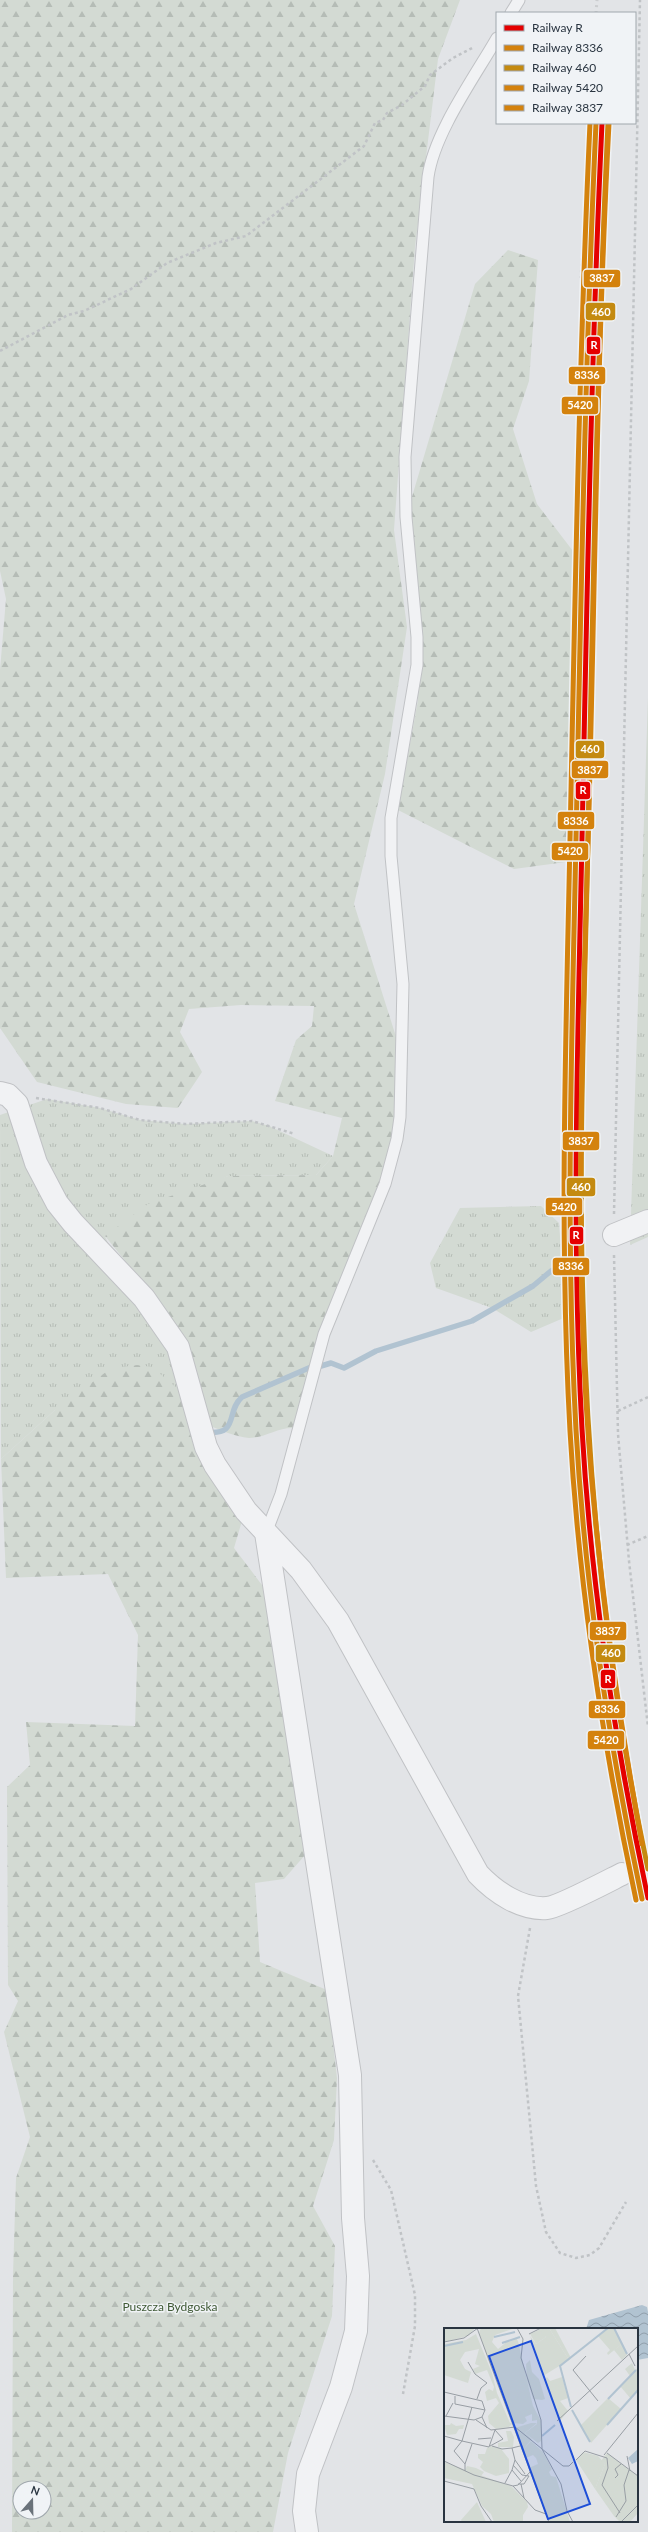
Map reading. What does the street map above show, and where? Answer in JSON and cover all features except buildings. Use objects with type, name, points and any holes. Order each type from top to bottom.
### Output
[{"type":"street","points":[[4,1094],[17,1104],[36,1163],[57,1203],[73,1223],[144,1298],[178,1347],[206,1447],[215,1465],[246,1510],[301,1570],[338,1621],[478,1874],[488,1885],[502,1894],[534,1907],[549,1908],[622,1874]]},
{"type":"street","points":[[614,1235],[648,1221]]},
{"type":"street","points":[[266,1533],[350,2075],[353,2116],[353,2218],[358,2276],[356,2330],[341,2387],[308,2474],[304,2511],[307,2532]]},
{"type":"lane","points":[[512,12],[519,0]]},
{"type":"lane","points":[[266,1533],[281,1494],[324,1334],[385,1184],[397,1139],[400,1117],[404,1021],[403,984],[391,856],[391,818],[417,665],[417,637],[406,517],[405,457],[428,178],[430,163],[440,137],[496,40]]},
{"type":"path","points":[[640,0],[614,1235],[618,1411],[627,1545],[648,1727]]},
{"type":"path","points":[[0,351],[68,315],[84,310],[131,289],[167,263],[216,243],[246,236],[364,146],[376,123],[383,120],[387,113],[402,105],[425,86],[430,75],[468,49],[496,40]]},
{"type":"path","points":[[4,1094],[47,1099],[100,1108],[140,1120],[185,1124],[252,1121],[295,1134]]},
{"type":"path","points":[[618,1411],[648,1397]]},
{"type":"path","points":[[627,1545],[648,1536]]},
{"type":"path","points":[[534,1907],[518,1996],[536,2186],[546,2232],[560,2253],[576,2258],[590,2255],[599,2248],[626,2202]]},
{"type":"path","points":[[372,2158],[392,2190],[415,2295],[415,2326],[403,2394]]},
{"type":"green space","points":[[0,0],[460,0],[438,59],[415,247],[394,530],[407,627],[385,774],[354,904],[398,1043],[394,1142],[294,1428],[282,1429],[255,1438],[238,1436],[207,1425],[181,1338],[170,1316],[105,1236],[148,1204],[228,1176],[316,1175],[333,1156],[342,1118],[275,1101],[296,1040],[312,1026],[314,1006],[241,1005],[189,1009],[180,1032],[202,1072],[178,1108],[126,1104],[37,1082],[0,1028],[0,670],[6,599],[0,571]]},
{"type":"green space","points":[[508,250],[538,260],[529,381],[513,429],[537,504],[576,555],[566,862],[514,869],[398,810],[418,700],[406,517],[475,284]]},
{"type":"green space","points":[[648,697],[648,1237],[630,1245]]},
{"type":"green space","points":[[47,1099],[100,1108],[140,1120],[185,1124],[252,1121],[269,1126],[333,1156],[316,1175],[228,1176],[105,1236],[120,1272],[144,1298],[191,1392],[55,1410],[1,1459],[0,1115]]},
{"type":"green space","points":[[541,1206],[559,1223],[566,1317],[531,1332],[492,1308],[436,1288],[430,1263],[460,1208]]},
{"type":"green space","name":"Puszcza Bydgoska","points":[[137,1365],[152,1367],[186,1396],[244,1514],[234,1548],[265,1589],[306,1854],[284,1879],[255,1883],[260,1962],[327,1990],[337,2078],[334,2140],[313,2206],[335,2246],[332,2316],[288,2453],[273,2532],[12,2532],[12,2520],[52,2520],[52,2480],[12,2480],[13,2275],[16,2178],[30,2137],[4,2032],[18,2001],[8,1985],[7,1787],[30,1765],[26,1722],[135,1726],[138,1635],[108,1574],[6,1578],[1,1459],[55,1410],[110,1369]]},
{"type":"water","points":[[642,2305],[647,2307],[648,2358],[638,2360],[638,2328],[586,2328],[589,2320]]},
{"type":"waterway","points":[[321,1366],[331,1363],[344,1368],[376,1351],[472,1321],[533,1286],[551,1271],[564,1265]]},
{"type":"waterway","points":[[206,1432],[217,1432],[228,1427],[234,1409],[242,1397],[311,1367]]},
{"type":"railway","points":[[596,12],[597,0]]},
{"type":"railway","points":[[581,278],[590,124]]},
{"type":"rail line","name":"5420","points":[[590,124],[578,482],[565,1062],[565,1283],[570,1431],[579,1549],[603,1725],[636,1900]]},
{"type":"rail line","name":"8336","points":[[596,124],[584,481],[571,1061],[571,1282],[576,1430],[585,1548],[609,1724],[642,1899]]},
{"type":"rail line","name":"R","points":[[602,124],[590,481],[577,1060],[577,1281],[582,1429],[591,1547],[615,1723],[648,1898]]},
{"type":"rail line","name":"460","points":[[608,124],[598,390],[582,1069],[581,1185],[583,1302],[590,1445],[602,1587],[622,1728],[648,1869]]},
{"type":"rail line","name":"3837","points":[[609,124],[599,380],[583,1016],[581,1154],[582,1293],[587,1423],[598,1544],[613,1664],[631,1784],[642,1844]]}]
